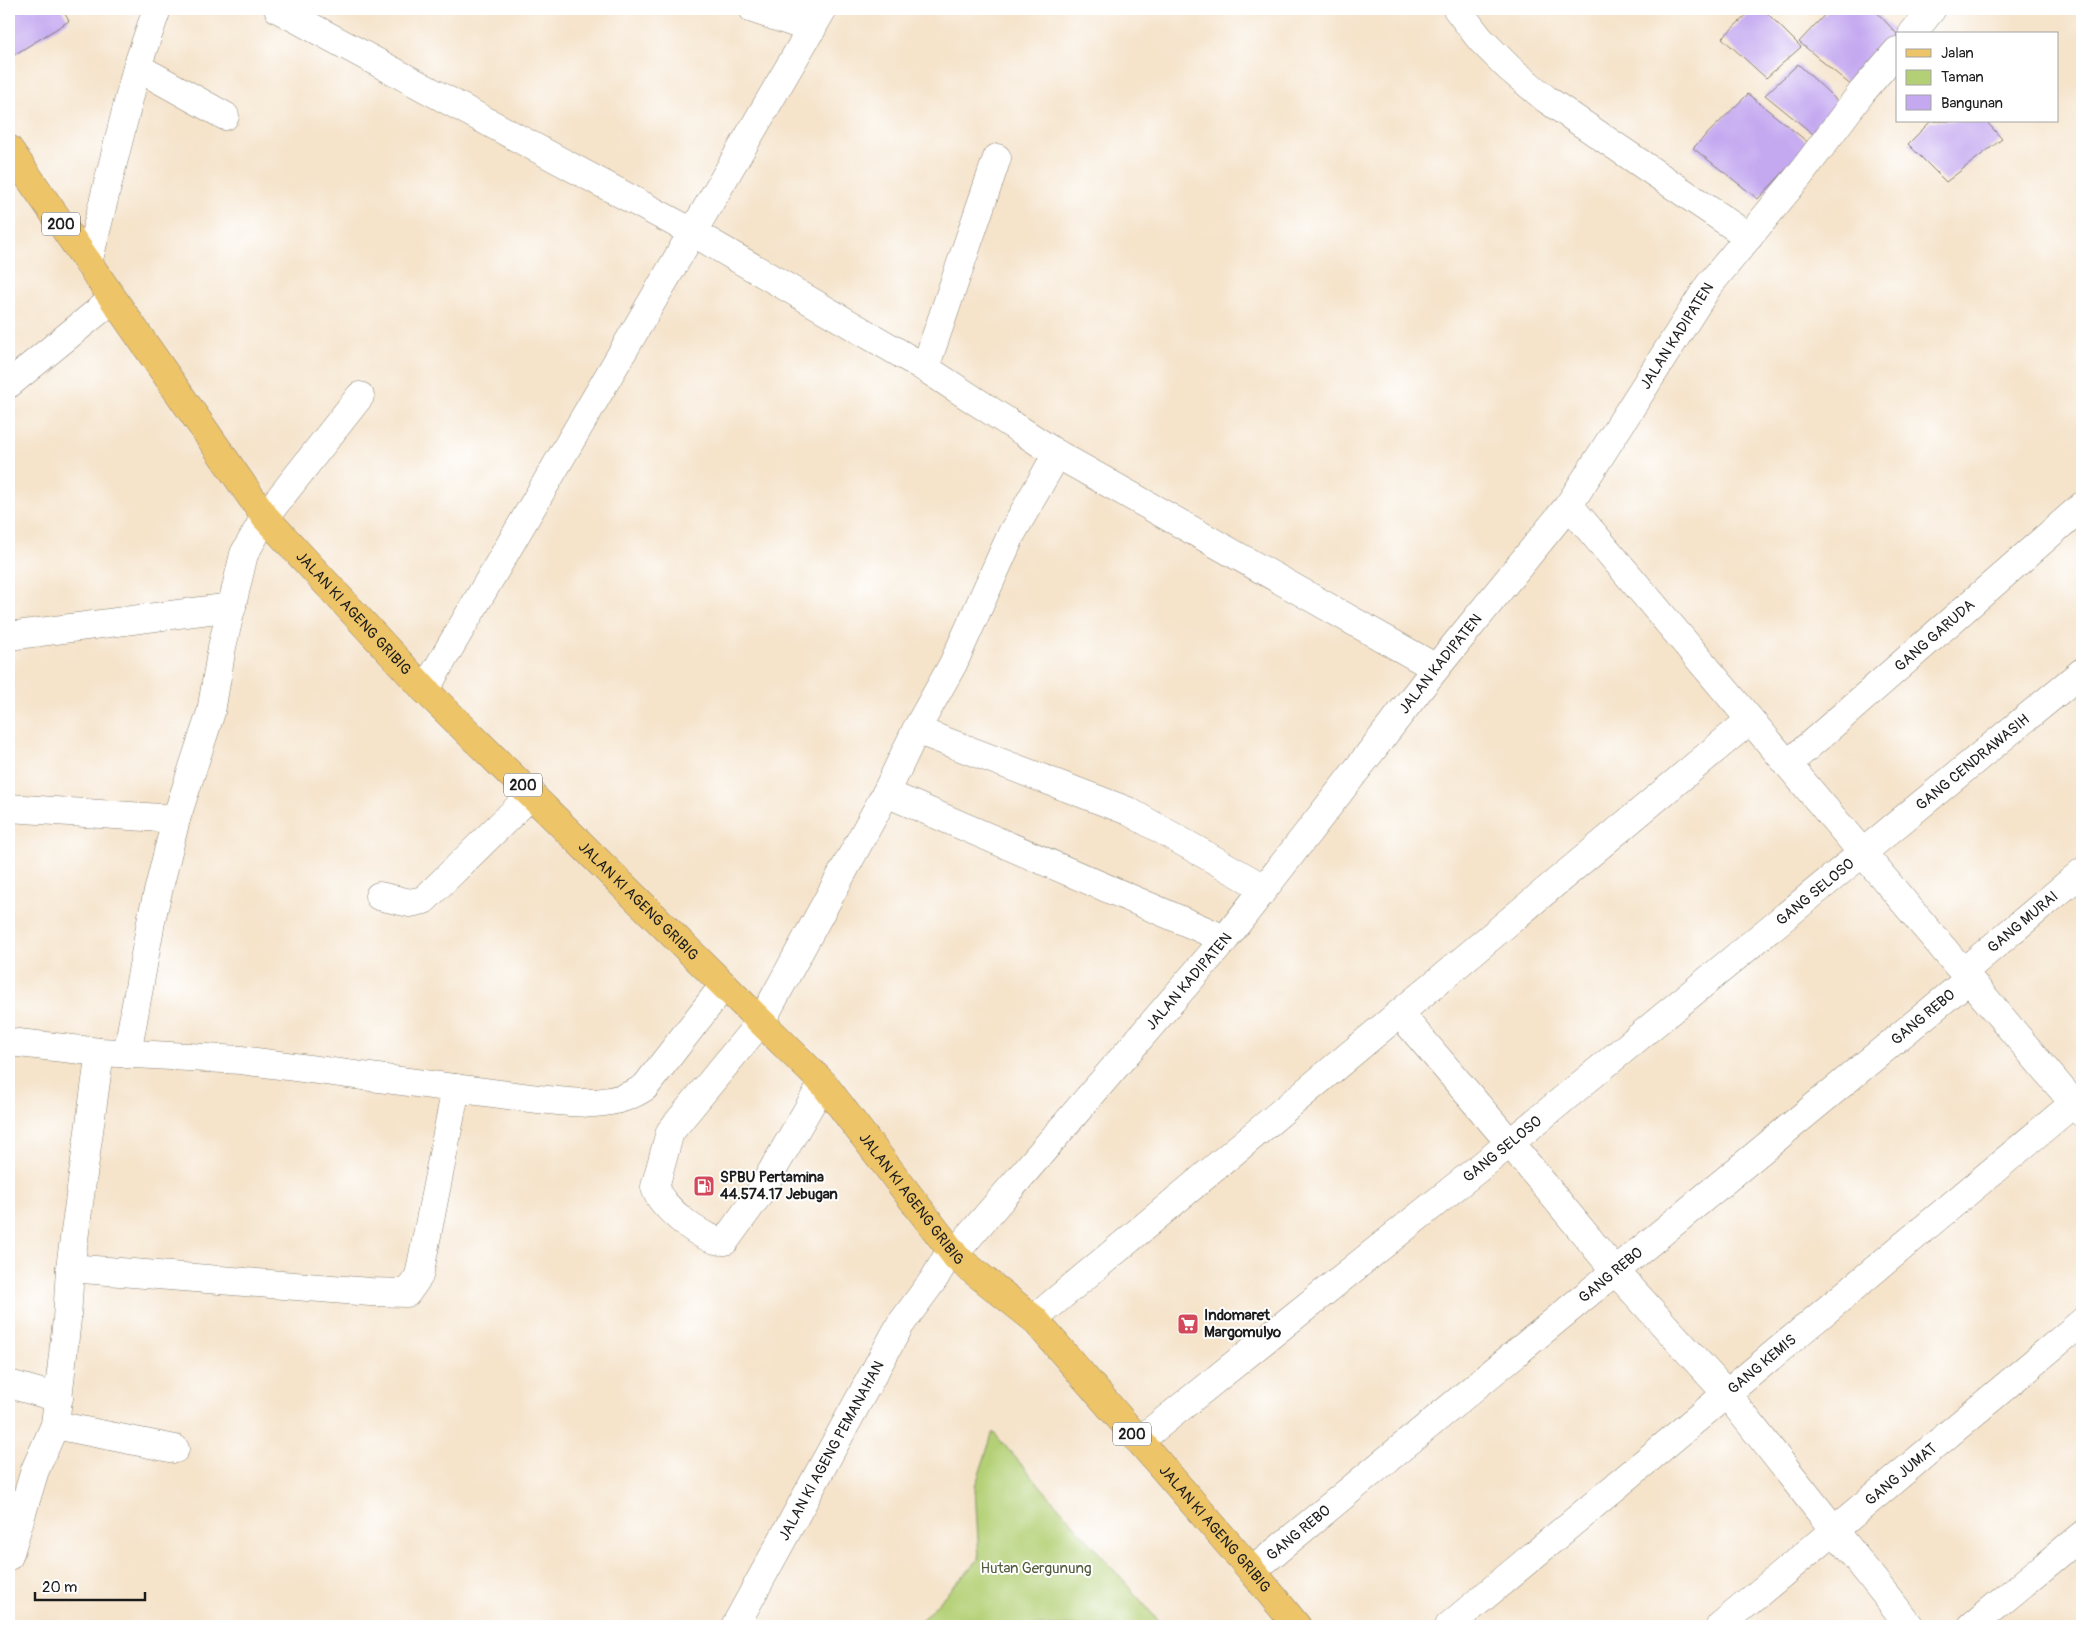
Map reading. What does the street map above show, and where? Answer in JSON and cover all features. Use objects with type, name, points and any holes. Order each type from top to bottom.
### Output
[{"type":"main road","name":"JALAN KI AGENG GRIBIG","points":[[9,149],[265,517],[425,690],[724,985],[762,1020],[823,1083],[954,1254],[1034,1320],[1252,1571],[1297,1626]]},
{"type":"street","points":[[88,263],[136,67],[158,9]]},
{"type":"street","points":[[278,9],[694,233],[925,368],[1057,454],[1436,668]]},
{"type":"street","points":[[425,690],[818,19],[753,9]]},
{"type":"street","points":[[1457,9],[1480,39],[1546,99],[1749,238]]},
{"type":"street","points":[[1914,32],[1932,9]]},
{"type":"street","name":"JALAN KADIPATEN","points":[[954,1254],[1225,939],[1436,668],[1569,505],[1709,285],[1749,238],[1896,52]]},
{"type":"street","points":[[136,67],[225,116]]},
{"type":"street","points":[[925,368],[997,158]]},
{"type":"street","points":[[9,384],[113,299]]},
{"type":"street","points":[[128,1054],[152,916],[176,819],[211,712],[222,647],[244,554],[265,517],[360,396]]},
{"type":"street","points":[[823,1083],[757,1197],[725,1241],[713,1240],[669,1210],[657,1195],[655,1187],[670,1132],[762,1020],[886,793],[916,730],[953,664],[1026,507],[1057,454]]},
{"type":"street","points":[[1569,505],[2078,1108]]},
{"type":"street","name":"GANG GARUDA","points":[[1788,764],[2082,506]]},
{"type":"street","points":[[9,636],[232,607]]},
{"type":"street","name":"GANG CENDRAWASIH","points":[[1862,853],[2082,672]]},
{"type":"street","points":[[1034,1320],[1750,720]]},
{"type":"street","points":[[916,730],[1128,811],[1264,888]]},
{"type":"street","points":[[886,793],[1225,939]]},
{"type":"street","points":[[379,896],[410,903],[424,900],[532,794]]},
{"type":"street","points":[[9,808],[176,819]]},
{"type":"street","name":"GANG SELOSO","points":[[1139,1441],[1510,1143],[1862,853]]},
{"type":"street","name":"GANG MURAI","points":[[1966,976],[2082,872]]},
{"type":"street","name":"GANG REBO","points":[[1252,1571],[1616,1272],[1966,976]]},
{"type":"street","points":[[9,1042],[100,1052],[241,1060],[578,1103],[614,1102],[631,1097],[644,1087],[724,985]]},
{"type":"street","points":[[1400,1014],[1510,1143],[1616,1272],[1726,1393],[1910,1626]]},
{"type":"street","points":[[9,1556],[35,1470],[55,1425],[70,1268],[100,1052]]},
{"type":"street","points":[[70,1268],[370,1292],[406,1293],[419,1276],[456,1088]]},
{"type":"street","name":"GANG KEMIS","points":[[1448,1626],[1726,1393],[2078,1108]]},
{"type":"street","name":"JALAN KI AGENG PEMANAHAN","points":[[735,1626],[900,1325],[954,1254]]},
{"type":"street","name":"GANG JUMAT","points":[[1720,1626],[2082,1322]]},
{"type":"street","points":[[9,1384],[59,1398]]},
{"type":"street","points":[[55,1425],[175,1449]]},
{"type":"street","points":[[1972,1626],[2082,1535]]},
{"type":"green space","name":"Hutan Gergunung","points":[[993,1432],[1163,1626],[912,1626],[920,1622],[979,1559],[975,1487]]},
{"type":"building","points":[[9,9],[62,9],[69,21],[9,58]]},
{"type":"building","points":[[1753,9],[1763,9],[1801,47],[1766,78],[1722,38]]},
{"type":"building","points":[[1830,9],[1874,9],[1896,33],[1896,41],[1853,87],[1799,42]]},
{"type":"building","points":[[1798,64],[1845,108],[1813,134],[1765,95]]},
{"type":"building","points":[[1748,94],[1810,144],[1758,199],[1693,148]]},
{"type":"building","points":[[1930,122],[1987,122],[2002,139],[1946,182],[1908,144]]},
{"type":"place","name":"SPBU Pertamina 44.574.17 Jebugan","points":[[704,1186]]},
{"type":"place","name":"Indomaret Margomulyo","points":[[1188,1324]]}]
